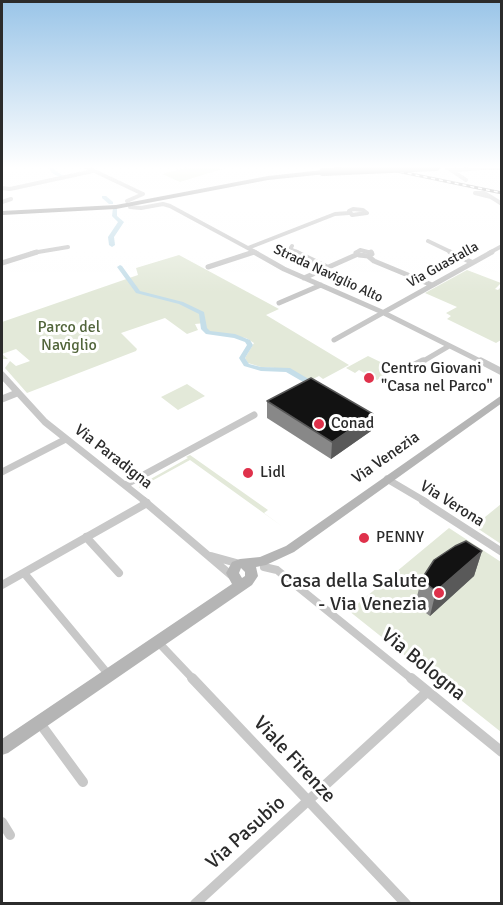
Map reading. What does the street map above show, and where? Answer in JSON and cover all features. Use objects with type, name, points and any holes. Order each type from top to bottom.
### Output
[{"type":"highway","points":[[2,212],[62,209]]},
{"type":"street","name":"Strada Naviglio Alto","points":[[176,209],[204,222],[304,278],[382,312],[501,372]]},
{"type":"street","points":[[248,248],[335,214],[349,213]]},
{"type":"street","points":[[428,241],[471,262]]},
{"type":"street","points":[[2,263],[36,252],[68,246]]},
{"type":"street","points":[[292,246],[290,249],[327,267]]},
{"type":"street","name":"Via Guastalla","points":[[334,340],[501,246]]},
{"type":"street","points":[[304,278],[357,255],[358,251],[366,250],[372,253],[368,256],[374,261],[432,285]]},
{"type":"street","points":[[208,267],[254,252]]},
{"type":"street","points":[[279,303],[321,285]]},
{"type":"street","points":[[405,370],[449,346]]},
{"type":"street","name":"Via Paradigna","points":[[2,375],[45,422],[211,556],[232,577]]},
{"type":"street","points":[[2,399],[17,393]]},
{"type":"street","name":"Via Venezia","points":[[241,564],[262,562],[291,548],[501,398]]},
{"type":"street","points":[[125,485],[254,415]]},
{"type":"street","points":[[2,472],[66,439]]},
{"type":"street","name":"Via Verona","points":[[387,479],[449,516],[501,552]]},
{"type":"street","points":[[2,585],[147,503]]},
{"type":"street","points":[[86,537],[119,573]]},
{"type":"street","name":"Via Venezia","points":[[2,748],[264,567],[285,555],[291,548]]},
{"type":"street","name":"Via Paradigna","points":[[211,556],[241,564]]},
{"type":"street","points":[[228,592],[233,582],[232,577],[232,569],[241,564],[251,568],[250,578],[239,581],[232,577]]},
{"type":"street","name":"Via Bologna","points":[[264,567],[277,570],[501,752]]},
{"type":"street","points":[[24,573],[108,674]]},
{"type":"street","name":"Viale Firenze","points":[[157,641],[406,903]]},
{"type":"street","name":"Via Pasubio","points":[[195,903],[427,692]]},
{"type":"street","points":[[39,722],[83,782]]},
{"type":"street","points":[[2,822],[10,835]]},
{"type":"green space","name":"Parco del Naviglio","points":[[179,255],[279,309],[266,315],[349,365],[323,379],[319,376],[309,381],[289,369],[261,367],[248,363],[245,358],[254,343],[246,338],[209,332],[205,329],[205,323],[195,324],[198,330],[187,334],[165,318],[121,333],[137,349],[136,351],[27,393],[5,368],[10,361],[16,366],[30,361],[16,349],[2,354],[2,322],[138,275],[136,268]]},
{"type":"green space","points":[[467,270],[501,283],[495,289],[498,290],[501,287],[501,340],[496,343],[447,319],[451,316],[446,313],[457,307],[425,293]]},
{"type":"green space","points":[[368,356],[395,369],[377,380],[359,370],[355,373],[346,368]]},
{"type":"green space","points":[[187,384],[205,396],[178,410],[161,397]]},
{"type":"green space","points":[[190,455],[268,510],[264,513],[283,527],[190,460],[139,488],[140,485]]},
{"type":"green space","points":[[502,504],[501,544],[474,526]]},
{"type":"green space","points":[[449,528],[501,562],[501,732],[349,611]]},
{"type":"building","points":[[311,378],[373,414],[332,442],[267,401]]},
{"type":"building","points":[[466,541],[482,551],[436,591],[421,580],[434,560]]},
{"type":"waterway","points":[[112,245],[111,237],[121,222],[115,216],[115,209]]},
{"type":"waterway","points":[[120,267],[138,292],[181,303],[202,313],[204,329],[208,333],[235,336],[248,341],[250,345],[242,358],[246,365],[261,369],[287,370],[308,381]]},
{"type":"place","name":"Centro Giovani \"Casa nel Parco\"","points":[[369,378]]},
{"type":"place","name":"Conad","points":[[319,424]]},
{"type":"place","name":"Lidl","points":[[248,473]]},
{"type":"place","name":"PENNY","points":[[364,538]]},
{"type":"place","name":"Casa della Salute - Via Venezia","points":[[439,593]]}]
